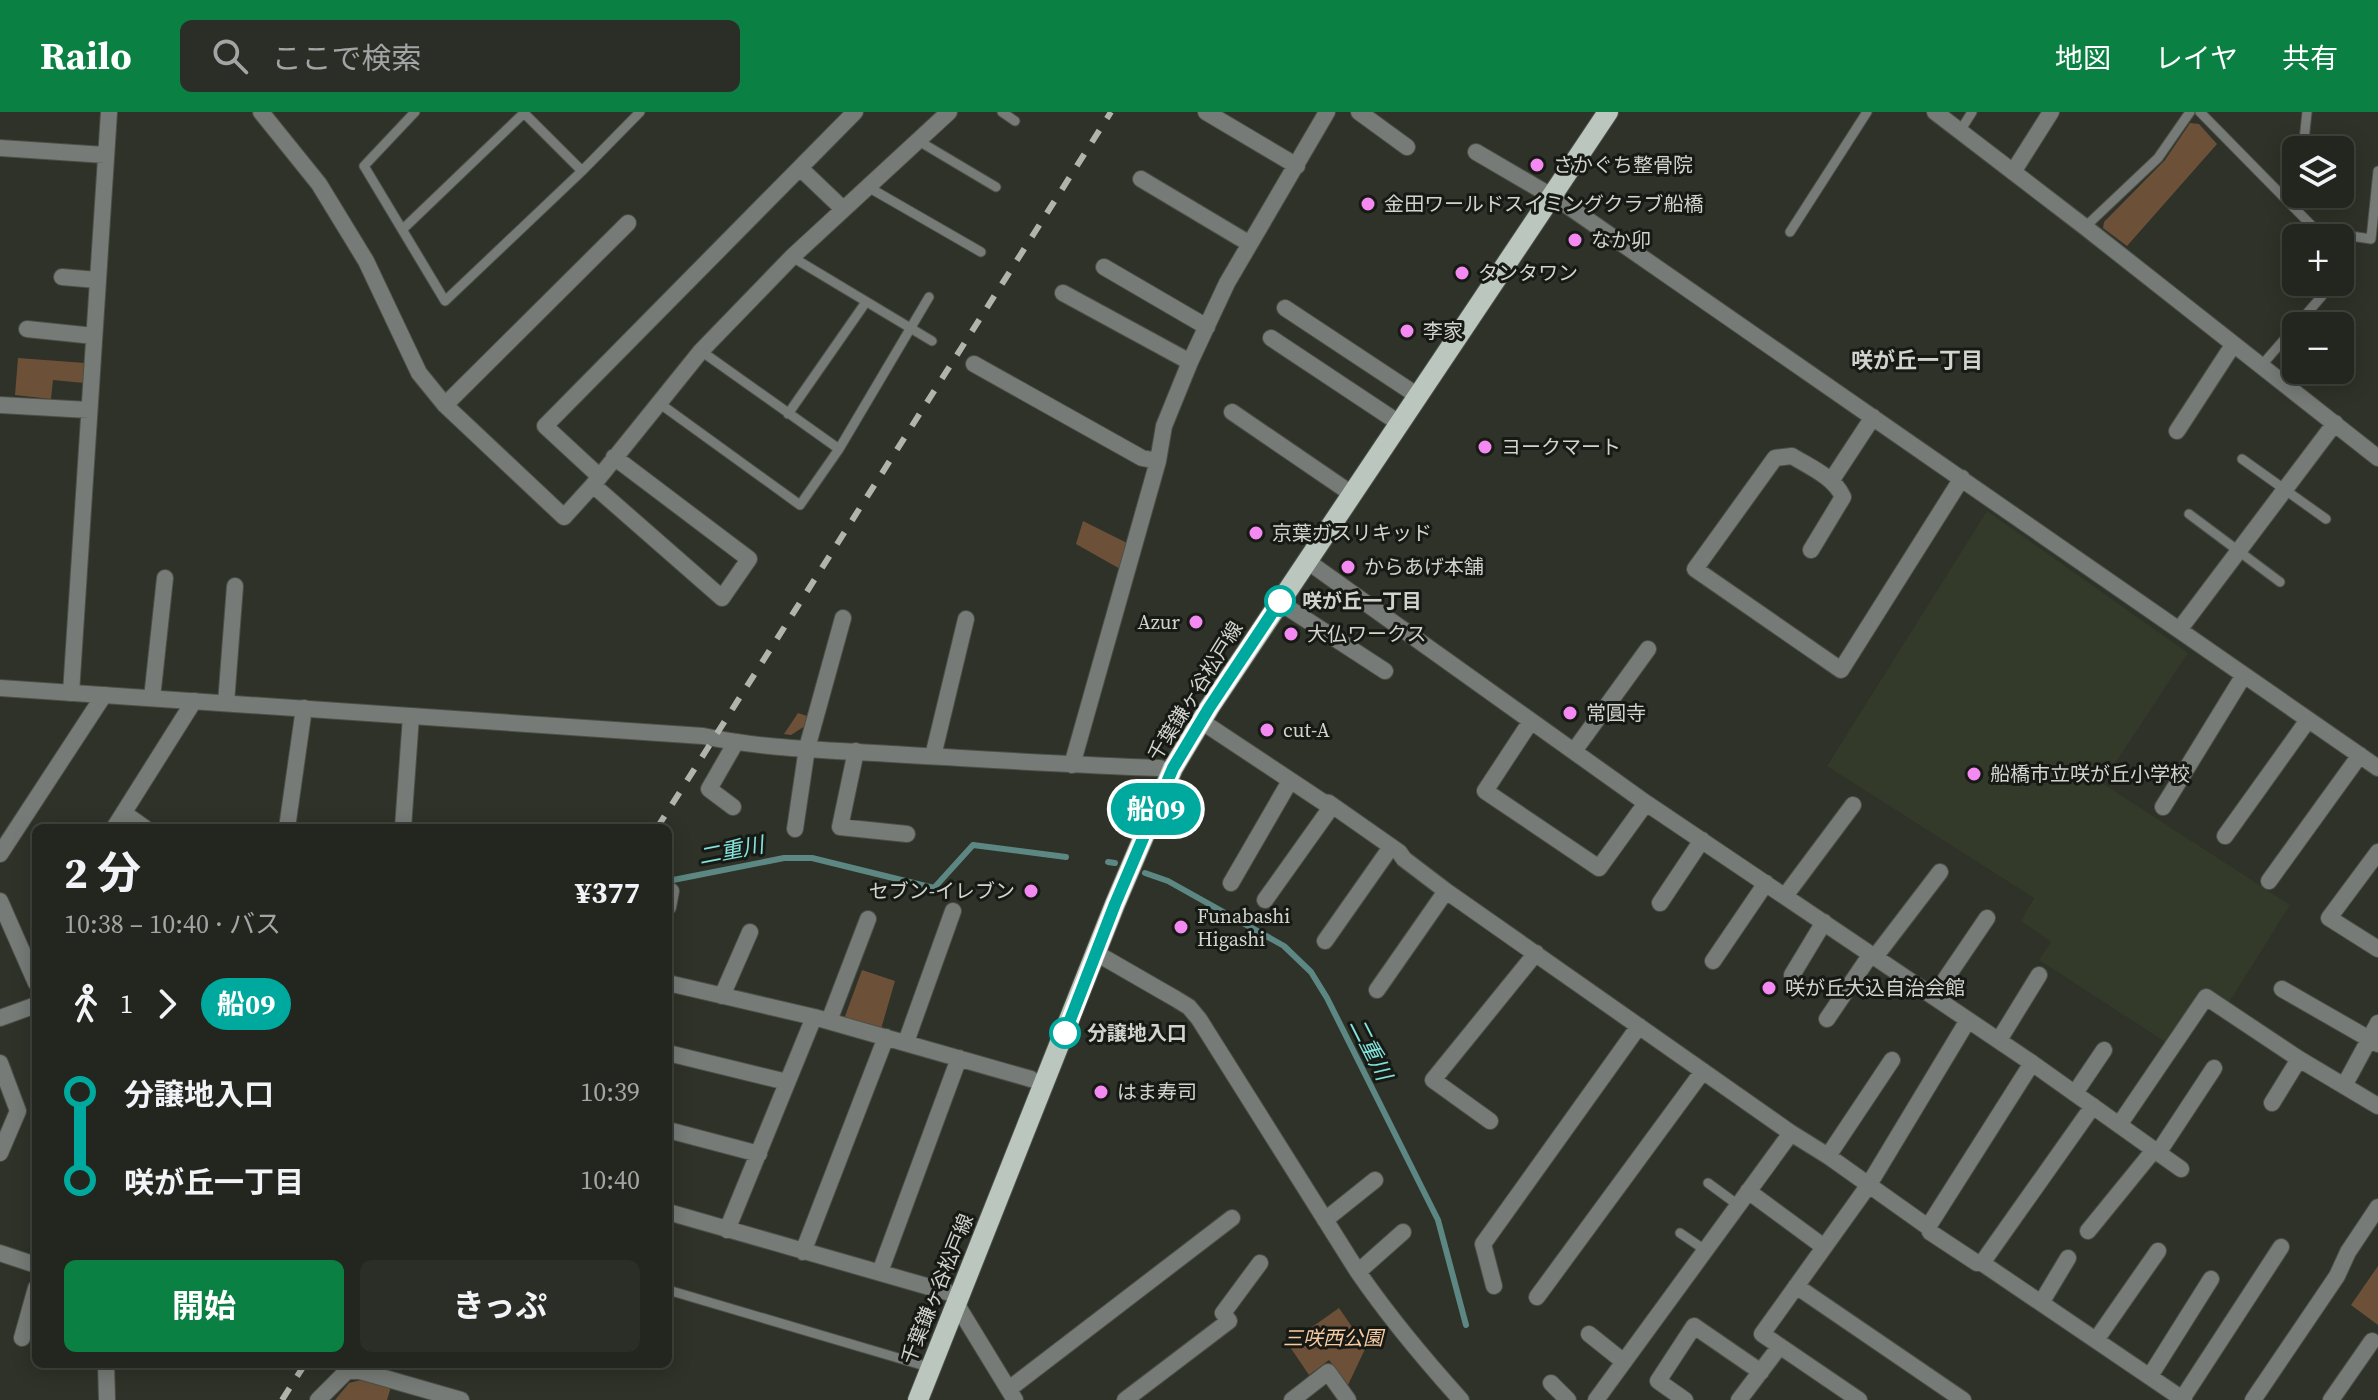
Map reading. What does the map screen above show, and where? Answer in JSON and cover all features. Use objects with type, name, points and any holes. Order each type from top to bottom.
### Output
[{"type":"main road","name":"千葉鎌ヶ谷松戸線","points":[[918,1400],[1038,1081],[1096,953],[1167,768],[1608,112]]},
{"type":"street","points":[[71,693],[109,112]]},
{"type":"street","points":[[261,112],[319,184],[366,261],[419,373],[445,405],[564,517],[701,351],[792,257],[949,112]]},
{"type":"street","points":[[614,457],[749,559],[722,598],[596,480],[545,426],[855,112]]},
{"type":"street","points":[[1206,112],[1297,166]]},
{"type":"street","points":[[1072,765],[1158,461],[1164,426],[1227,283],[1327,112]]},
{"type":"street","points":[[1359,112],[1407,147]]},
{"type":"street","points":[[1935,112],[2378,458]]},
{"type":"street","points":[[2013,172],[2051,112]]},
{"type":"street","points":[[0,148],[105,155]]},
{"type":"street","points":[[1476,152],[1552,196],[2378,768]]},
{"type":"street","points":[[800,168],[843,209]]},
{"type":"street","points":[[1141,179],[1250,244]]},
{"type":"street","points":[[445,405],[628,223]]},
{"type":"street","points":[[1104,267],[1207,327]]},
{"type":"street","points":[[62,277],[97,280]]},
{"type":"street","points":[[1063,293],[1190,362]]},
{"type":"street","points":[[1285,308],[1418,396]]},
{"type":"street","points":[[27,329],[94,336]]},
{"type":"street","points":[[1271,338],[1399,423]]},
{"type":"street","points":[[2177,431],[2233,345]]},
{"type":"street","points":[[974,364],[1142,458],[1158,461]]},
{"type":"street","points":[[0,405],[89,410]]},
{"type":"street","points":[[1232,412],[1352,494]]},
{"type":"street","points":[[1831,481],[1873,417]]},
{"type":"street","points":[[2179,630],[2335,423]]},
{"type":"street","points":[[1811,550],[1843,497],[1831,481],[1792,456],[1775,458],[1695,569],[1841,670],[1962,478]]},
{"type":"street","points":[[1307,561],[1646,803],[1999,1040],[2181,1169]]},
{"type":"street","points":[[152,698],[165,578]]},
{"type":"street","points":[[226,703],[235,586]]},
{"type":"street","points":[[1279,602],[1385,671]]},
{"type":"street","points":[[795,829],[807,748],[843,618]]},
{"type":"street","points":[[933,756],[966,619]]},
{"type":"street","points":[[1574,751],[1648,649]]},
{"type":"street","points":[[2163,807],[2244,675]]},
{"type":"street","points":[[0,688],[703,736],[807,748],[1167,768]]},
{"type":"street","points":[[0,854],[104,695]]},
{"type":"street","points":[[117,824],[194,701]]},
{"type":"street","points":[[288,824],[304,708]]},
{"type":"street","points":[[403,824],[411,716]]},
{"type":"street","points":[[2225,836],[2308,720]]},
{"type":"street","points":[[1201,721],[1391,847],[1446,891],[1828,1156],[1928,1227],[1930,1232],[1977,1263],[1982,1263],[2183,1400],[2281,1247]]},
{"type":"street","points":[[1531,721],[1485,791],[1599,868],[1646,803]]},
{"type":"street","points":[[733,807],[709,789],[736,742]]},
{"type":"street","points":[[856,751],[840,827],[907,834]]},
{"type":"street","points":[[2269,881],[2360,755]]},
{"type":"street","points":[[1231,883],[1290,781]]},
{"type":"street","points":[[1785,896],[1853,805]]},
{"type":"street","points":[[1265,900],[1332,806]]},
{"type":"street","points":[[124,813],[139,824]]},
{"type":"street","points":[[1660,903],[1702,840]]},
{"type":"street","points":[[1325,941],[1391,847]]},
{"type":"street","points":[[2378,852],[2329,918],[2378,949]]},
{"type":"street","points":[[1827,1019],[1940,872]]},
{"type":"street","points":[[1713,961],[1766,883]]},
{"type":"street","points":[[1377,990],[1446,891]]},
{"type":"street","points":[[0,901],[32,956]]},
{"type":"street","points":[[906,1042],[953,911]]},
{"type":"street","points":[[1934,996],[1987,918]]},
{"type":"street","points":[[727,1230],[787,1082],[821,1019],[868,919]]},
{"type":"street","points":[[1792,975],[1824,922]]},
{"type":"street","points":[[722,996],[750,932]]},
{"type":"street","points":[[1096,953],[1189,1007],[1199,1019],[1358,1272],[1395,1323],[1461,1400]]},
{"type":"street","points":[[1490,1121],[1433,1080],[1536,953]]},
{"type":"street","points":[[1999,1040],[2039,975]]},
{"type":"street","points":[[672,984],[821,1019],[1038,1081]]},
{"type":"street","points":[[2282,989],[2374,1042]]},
{"type":"street","points":[[2119,1125],[2206,997],[2299,1059],[2378,1106]]},
{"type":"street","points":[[0,1018],[32,1006]]},
{"type":"street","points":[[1854,1399],[1762,1334],[1868,1186],[1968,1020]]},
{"type":"street","points":[[2344,1086],[2374,1042],[2378,1023]]},
{"type":"street","points":[[1494,1286],[1483,1244],[1639,1026]]},
{"type":"street","points":[[803,1252],[886,1037]]},
{"type":"street","points":[[2075,1093],[2104,1050]]},
{"type":"street","points":[[672,1054],[787,1082]]},
{"type":"street","points":[[880,1272],[959,1058]]},
{"type":"street","points":[[2272,1103],[2299,1059]]},
{"type":"street","points":[[1828,1156],[1892,1060]]},
{"type":"street","points":[[0,1063],[18,1111],[0,1153]]},
{"type":"street","points":[[1928,1227],[2032,1063]]},
{"type":"street","points":[[2088,1231],[2156,1152],[2214,1068]]},
{"type":"street","points":[[1537,1297],[1703,1071]]},
{"type":"street","points":[[1982,1263],[2093,1106]]},
{"type":"street","points":[[672,1131],[759,1154]]},
{"type":"street","points":[[1596,1400],[1791,1133]]},
{"type":"street","points":[[1325,1220],[1375,1180]]},
{"type":"street","points":[[1743,1198],[1824,1247]]},
{"type":"street","points":[[2253,1400],[2337,1276],[2348,1252],[2378,1207]]},
{"type":"street","points":[[672,1213],[880,1272],[955,1298],[1012,1394],[1232,1218]]},
{"type":"street","points":[[1358,1272],[1403,1232]]},
{"type":"street","points":[[2096,1340],[2158,1251]]},
{"type":"street","points":[[0,1253],[32,1264]]},
{"type":"street","points":[[2041,1303],[2068,1258]]},
{"type":"street","points":[[1125,1400],[1229,1321],[1223,1313],[1260,1263]]},
{"type":"street","points":[[2150,1376],[2211,1279]]},
{"type":"street","points":[[1796,1286],[1963,1400]]},
{"type":"street","points":[[22,1338],[32,1302]]},
{"type":"street","points":[[1685,1400],[1658,1381],[1694,1326],[1761,1372]]},
{"type":"street","points":[[1589,1334],[1624,1362]]},
{"type":"street","points":[[2331,1400],[2372,1341]]},
{"type":"street","points":[[1739,1400],[1780,1346]]},
{"type":"street","points":[[106,1368],[107,1400]]},
{"type":"street","points":[[318,1400],[347,1371],[360,1371],[461,1400]]},
{"type":"street","points":[[1292,1400],[1328,1372],[1348,1400]]},
{"type":"street","points":[[1551,1383],[1568,1400]]},
{"type":"lane","points":[[415,112],[364,166],[445,301],[640,112]]},
{"type":"lane","points":[[403,229],[523,112],[582,171]]},
{"type":"lane","points":[[1002,112],[1015,121]]},
{"type":"lane","points":[[1790,232],[1867,112]]},
{"type":"lane","points":[[1960,131],[1972,112]]},
{"type":"lane","points":[[2085,227],[2158,158],[2190,112]]},
{"type":"lane","points":[[2200,112],[2317,231],[2371,239],[2378,171]]},
{"type":"lane","points":[[2304,136],[2307,112]]},
{"type":"lane","points":[[917,140],[996,187]]},
{"type":"lane","points":[[868,187],[981,252]]},
{"type":"lane","points":[[792,257],[932,341]]},
{"type":"lane","points":[[2261,366],[2322,296]]},
{"type":"lane","points":[[659,403],[800,505],[839,449],[929,297]]},
{"type":"lane","points":[[788,414],[866,302]]},
{"type":"lane","points":[[701,351],[839,449]]},
{"type":"lane","points":[[2242,459],[2326,519]]},
{"type":"lane","points":[[2189,514],[2280,582]]},
{"type":"lane","points":[[1708,1183],[1743,1198]]},
{"type":"lane","points":[[1680,1233],[1705,1250]]},
{"type":"lane","points":[[672,1291],[932,1368]]},
{"type":"shaded area","name":"船橋市立咲が丘小学校","points":[[1987,511],[2188,653],[2102,783],[2290,905],[2228,1004],[2203,991],[2167,1043],[2039,960],[2051,942],[2021,921],[2034,898],[1827,766]]},
{"type":"green space","points":[[2190,123],[2199,124],[2217,144],[2127,246],[2103,228],[2104,222],[2165,160]]},
{"type":"green space","points":[[18,358],[85,363],[84,383],[53,380],[51,399],[15,395]]},
{"type":"green space","points":[[1083,521],[1129,544],[1122,570],[1076,544]]},
{"type":"green space","points":[[798,713],[807,716],[805,726],[791,735],[784,734]]},
{"type":"green space","points":[[862,970],[895,981],[881,1029],[844,1019]]},
{"type":"green space","points":[[2378,1266],[2378,1325],[2351,1305]]},
{"type":"green space","name":"三咲西公園","points":[[1339,1308],[1366,1347],[1348,1385],[1329,1360],[1309,1375],[1288,1344]]},
{"type":"green space","points":[[364,1379],[391,1387],[387,1400],[335,1400],[349,1383]]},
{"type":"waterway","name":"二重川","points":[[672,880],[784,858],[812,858],[934,888],[973,845],[1066,857]]},
{"type":"waterway","name":"二重川","points":[[1108,862],[1115,863]]},
{"type":"waterway","name":"二重川","points":[[1145,873],[1168,881],[1284,946],[1311,972],[1438,1220],[1466,1325]]},
{"type":"railway","points":[[660,824],[1111,112]]},
{"type":"railway","points":[[282,1400],[302,1368]]},
{"type":"bus line","name":"船09","points":[[1065,1033],[1173,768],[1280,601]]},
{"type":"place","name":"さかぐち整骨院","points":[[1537,165]]},
{"type":"place","name":"金田ワールドスイミングクラブ船橋","points":[[1368,204]]},
{"type":"place","name":"なか卯","points":[[1575,240]]},
{"type":"place","name":"タンタワン","points":[[1462,273]]},
{"type":"place","name":"李家","points":[[1407,331]]},
{"type":"place","name":"ヨークマート","points":[[1485,447]]},
{"type":"place","name":"京葉ガスリキッド","points":[[1256,533]]},
{"type":"place","name":"からあげ本舗","points":[[1348,567]]},
{"type":"place","name":"咲が丘一丁目","points":[[1280,601]]},
{"type":"place","name":"Azur","points":[[1196,622]]},
{"type":"place","name":"大仏ワークス","points":[[1291,634]]},
{"type":"place","name":"常圓寺","points":[[1570,713]]},
{"type":"place","name":"cut-A","points":[[1267,730]]},
{"type":"place","name":"船橋市立咲が丘小学校","points":[[1974,774]]},
{"type":"place","name":"セブン-イレブン","points":[[1031,891]]},
{"type":"place","name":"Funabashi Higashi","points":[[1181,927]]},
{"type":"place","name":"咲が丘大込自治会館","points":[[1769,988]]},
{"type":"place","name":"分譲地入口","points":[[1065,1033]]},
{"type":"place","name":"はま寿司","points":[[1101,1092]]},
{"type":"district","name":"咲が丘一丁目","points":[[1917,360]]}]
